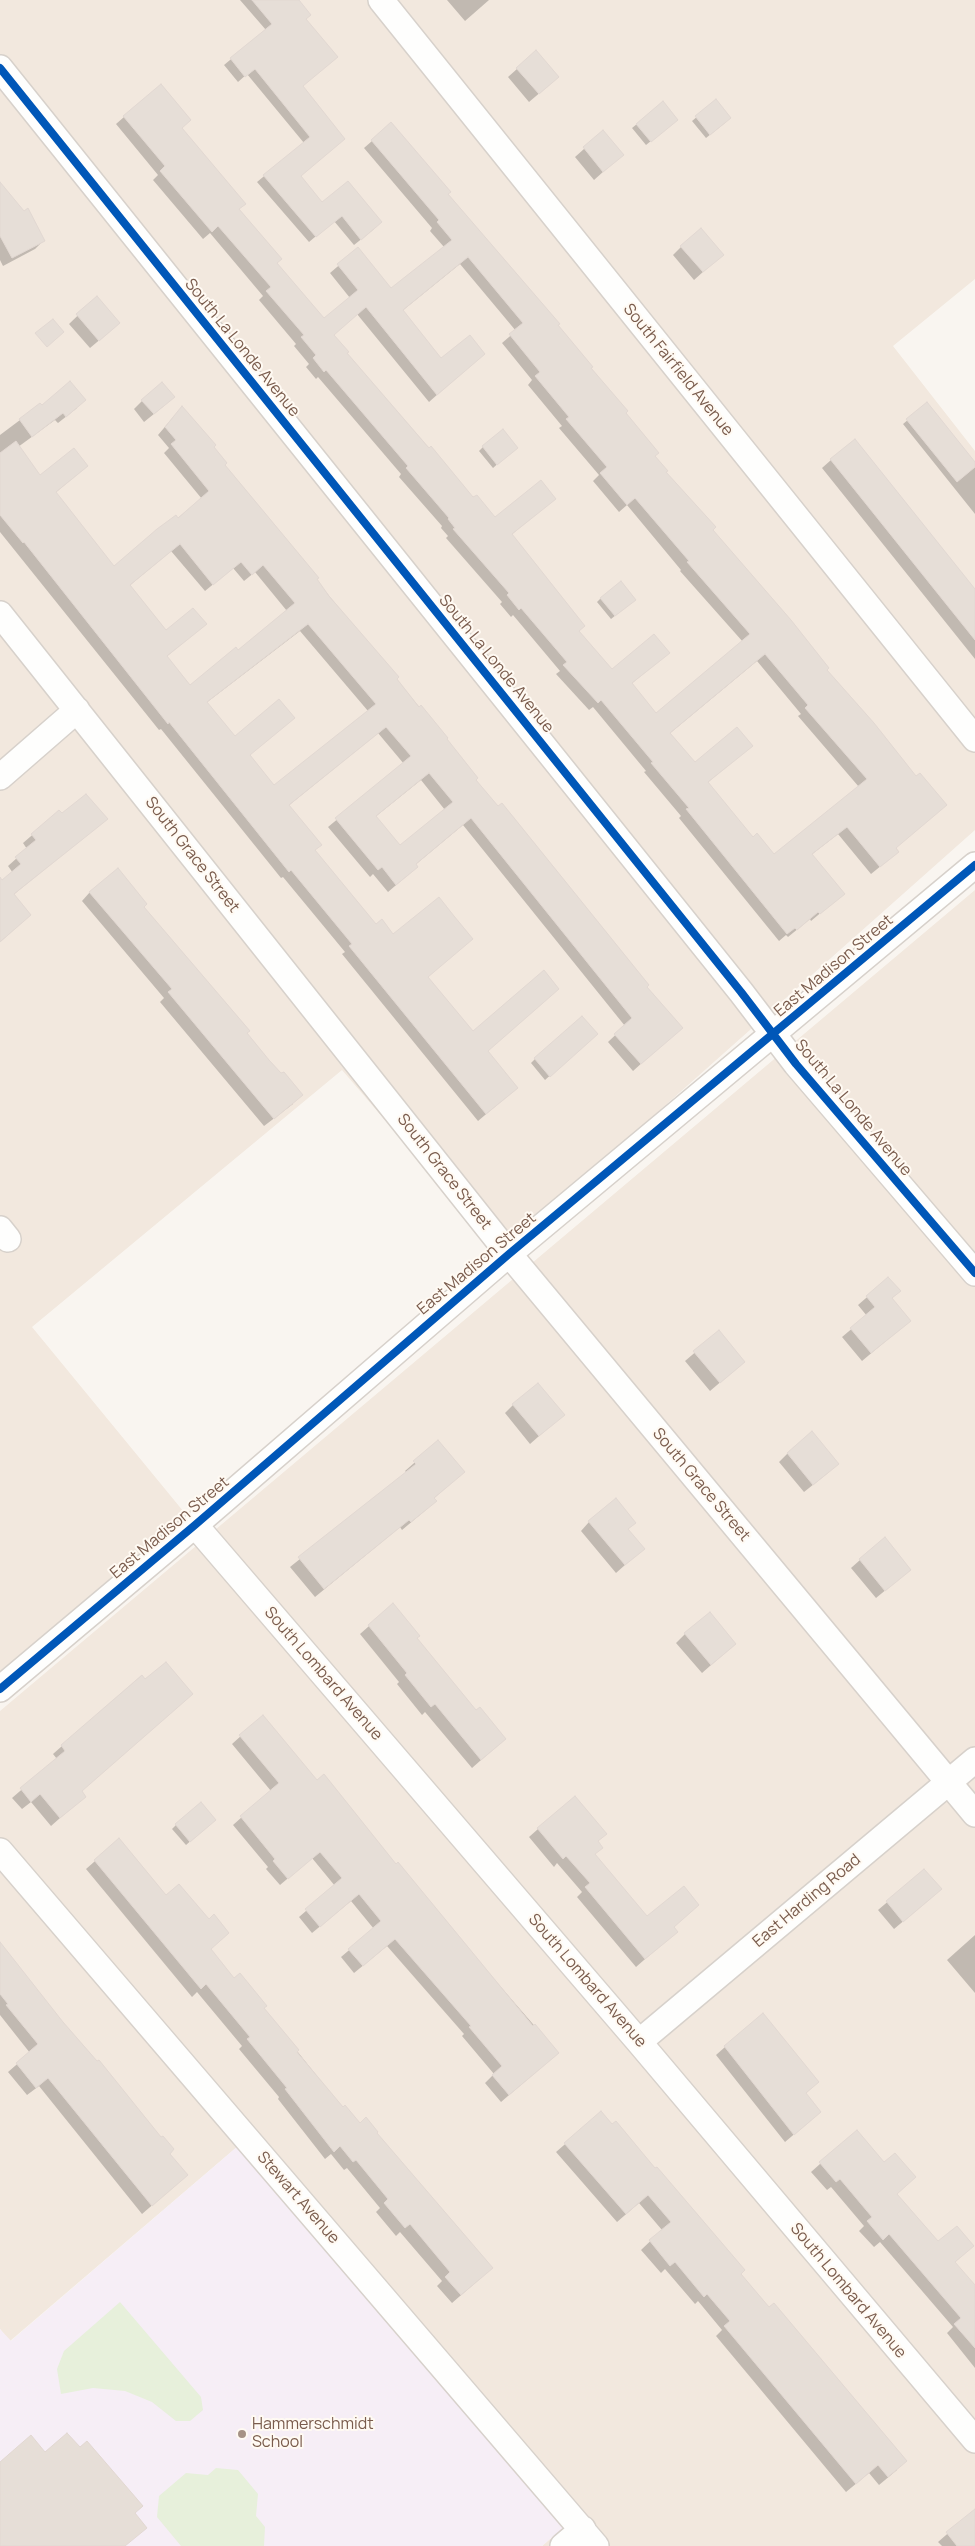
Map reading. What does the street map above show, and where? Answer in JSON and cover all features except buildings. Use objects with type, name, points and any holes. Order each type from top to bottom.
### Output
[{"type":"street","name":"South Fairfield Avenue","points":[[381,0],[975,739]]},
{"type":"street","name":"South La Londe Avenue","points":[[0,68],[775,1034],[796,1064],[975,1273]]},
{"type":"street","name":"South Grace Street","points":[[0,614],[509,1254],[975,1814]]},
{"type":"street","points":[[0,777],[78,710]]},
{"type":"street","name":"East Madison Street","points":[[0,1689],[195,1525],[509,1254],[775,1034],[975,865]]},
{"type":"street","name":"South Lombard Avenue","points":[[195,1525],[639,2042],[975,2440]]},
{"type":"street","name":"East Harding Road","points":[[639,2042],[975,1760]]},
{"type":"street","name":"Stewart Avenue","points":[[0,1851],[590,2538]]},
{"type":"street","points":[[563,2546],[590,2538]]},
{"type":"shaded area","points":[[0,0],[975,0],[975,279],[893,346],[975,451],[975,830],[499,1253],[342,1070],[32,1327],[188,1517],[0,1676]]},
{"type":"shaded area","points":[[975,890],[975,2546],[542,2546],[564,2527],[238,2146],[10,2341],[0,2329],[0,1711]]},
{"type":"shaded area","name":"Hammerschmidt School","points":[[238,2146],[564,2527],[542,2546],[0,2546],[0,2329],[11,2341]]},
{"type":"green space","points":[[120,2302],[201,2397],[203,2410],[190,2421],[176,2421],[152,2402],[125,2391],[93,2388],[61,2394],[57,2369],[64,2351]]},
{"type":"green space","points":[[216,2468],[238,2470],[258,2494],[256,2516],[265,2527],[264,2546],[181,2546],[157,2517],[159,2496],[186,2473],[208,2475]]},
{"type":"cycle path","points":[[0,68],[741,992],[796,1064],[975,1273]]},
{"type":"cycle path","points":[[0,1689],[195,1525],[509,1254],[975,865]]},
{"type":"place","name":"Hammerschmidt School","points":[[242,2434]]}]
